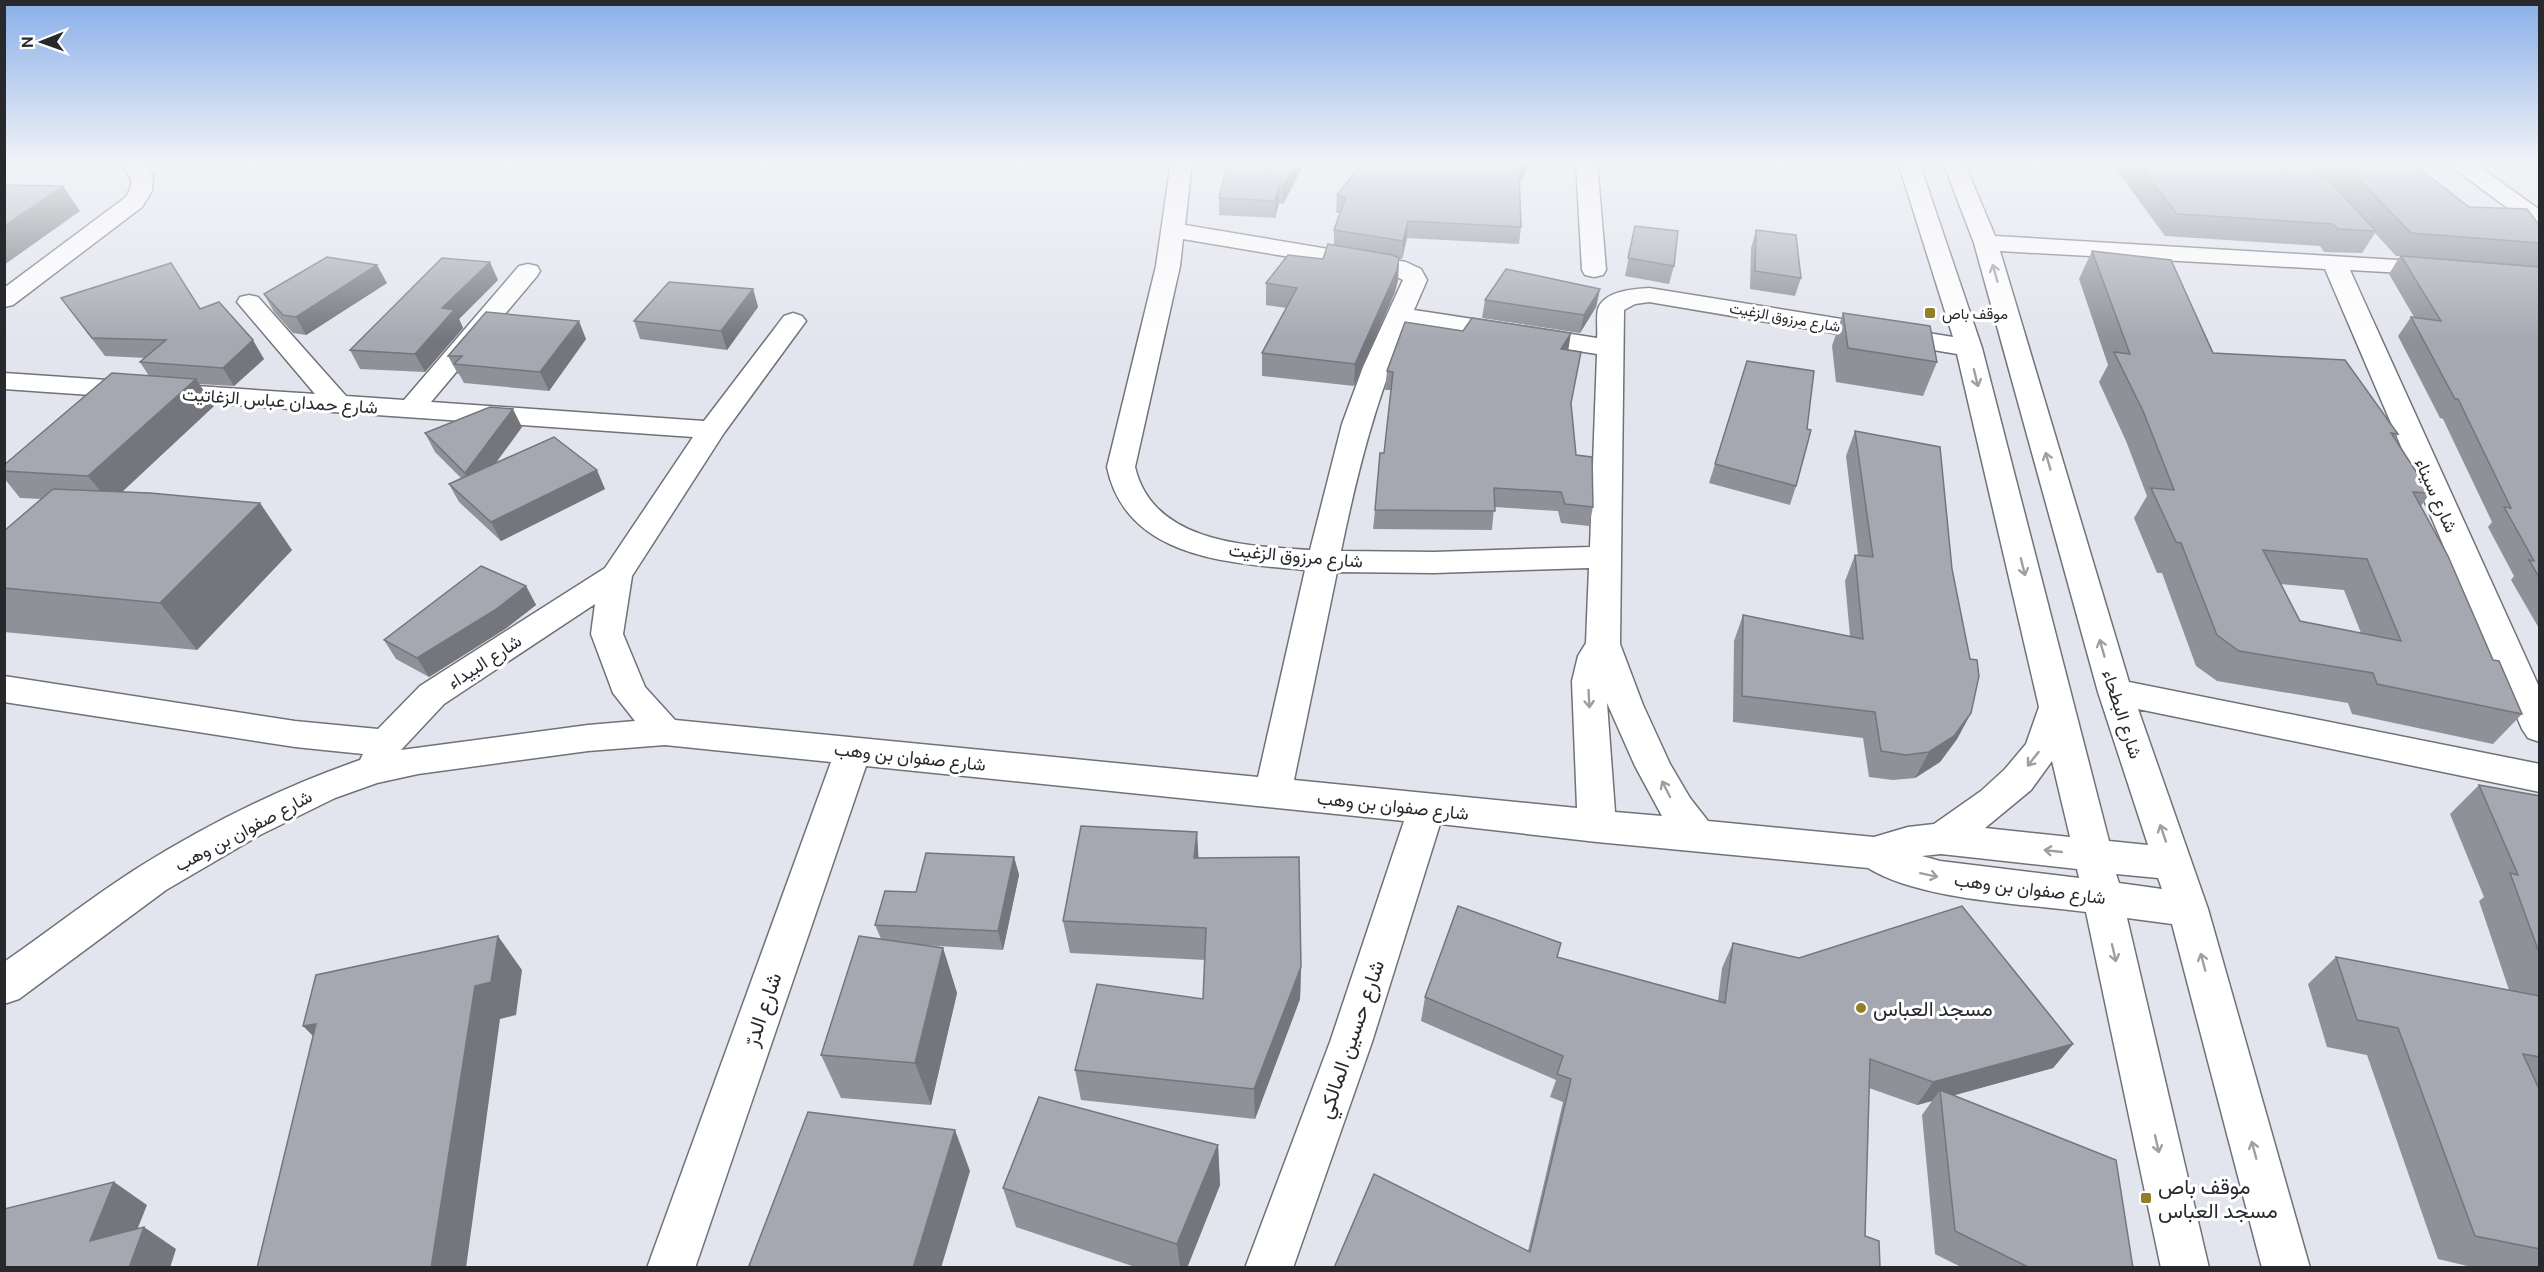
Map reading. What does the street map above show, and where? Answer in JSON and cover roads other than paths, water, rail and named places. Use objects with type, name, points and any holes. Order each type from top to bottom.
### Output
[{"type":"street","points":[[4,300],[108,221]]},
{"type":"street","name":"شارع مرزوق الزغيت","points":[[1174,221],[1164,285],[1121,467],[1130,497],[1140,510],[1155,523],[1193,543],[1251,554],[1324,561],[1605,557]]},
{"type":"street","points":[[1590,221],[1594,270]]},
{"type":"street","points":[[1928,221],[1969,348],[2057,706],[2093,855],[2185,1268]]},
{"type":"street","name":"شارع البطحاء","points":[[1977,221],[1986,243],[2115,692],[2188,909],[2286,1268]]},
{"type":"street","points":[[1173,231],[1402,269],[1414,277],[1415,284],[1398,315],[1376,367],[1356,424],[1339,489],[1273,792]]},
{"type":"street","points":[[2365,239],[2388,265]]},
{"type":"street","points":[[1986,243],[2465,270]]},
{"type":"street","name":"شارع سيناء","points":[[2334,262],[2540,729]]},
{"type":"street","points":[[412,408],[528,271]]},
{"type":"street","name":"شارع مرزوق الزغيت","points":[[1610,348],[1610,315],[1614,304],[1638,295],[1673,298],[1969,348]]},
{"type":"street","points":[[249,302],[337,404]]},
{"type":"street","points":[[1398,315],[1610,348],[1603,644],[1616,681],[1652,761],[1674,804],[1699,837]]},
{"type":"street","name":"شارع البيداء","points":[[665,732],[630,693],[607,634],[609,608],[616,576],[712,430],[793,321]]},
{"type":"street","name":"شارع حمدان عباس الزغاتيت","points":[[4,381],[712,430]]},
{"type":"street","name":"شارع البيداء","points":[[380,757],[432,695],[616,576]]},
{"type":"street","points":[[1597,827],[1589,681],[1595,656],[1603,644]]},
{"type":"street","points":[[4,689],[284,732],[380,757]]},
{"type":"street","points":[[2115,692],[2540,778]]},
{"type":"street","points":[[1941,839],[1992,804],[2021,775],[2039,753],[2057,706]]},
{"type":"street","name":"شارع صفوان بن وهب","points":[[4,986],[152,879],[247,824],[380,757],[418,760],[506,747],[665,732],[1875,853],[1893,864],[1941,877],[2188,909]]},
{"type":"street","name":"شارع الدرّ","points":[[671,1268],[853,751]]},
{"type":"street","name":"شارع حسين المالكي","points":[[1269,1268],[1351,1042],[1427,808]]},
{"type":"street","name":"شارع صفوان بن وهب","points":[[1875,853],[1893,845],[1915,840],[1941,839],[2174,864]]},
{"type":"place","name":"موقف باص","points":[[1930,313]]},
{"type":"place","name":"مسجد العباس","points":[[1861,1008]]},
{"type":"place","name":"موقف باص مسجد العباس","points":[[2146,1198]]}]
